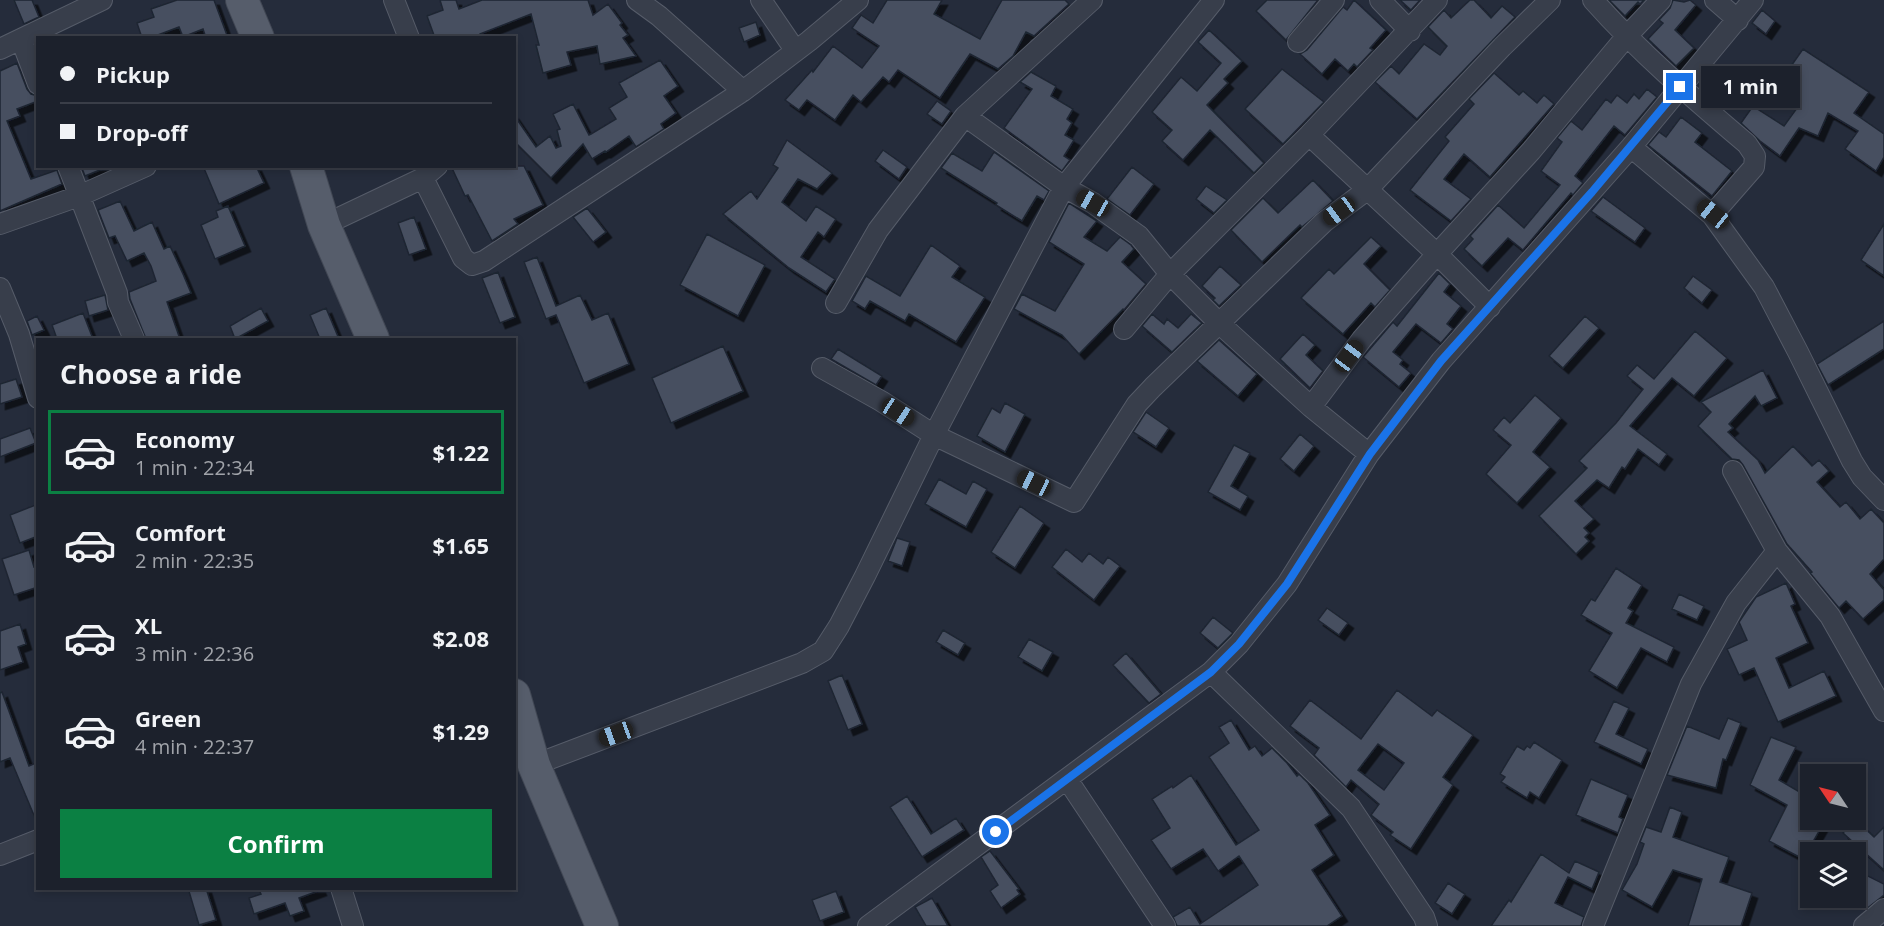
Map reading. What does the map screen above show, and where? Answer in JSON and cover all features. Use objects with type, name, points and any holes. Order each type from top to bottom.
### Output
[{"type":"main road","points":[[242,0],[257,36]]},
{"type":"main road","points":[[307,168],[324,225],[373,338]]},
{"type":"main road","points":[[516,702],[534,765],[602,926]]},
{"type":"street","points":[[0,49],[102,0]]},
{"type":"street","points":[[394,0],[408,36]]},
{"type":"street","points":[[637,0],[659,16],[743,91]]},
{"type":"street","points":[[762,0],[795,50]]},
{"type":"street","points":[[324,225],[430,172],[463,258],[472,264],[484,261],[743,91],[858,0]]},
{"type":"street","points":[[836,303],[878,230],[965,116],[1092,0]]},
{"type":"street","points":[[534,765],[802,663],[823,651],[865,576],[934,435],[1064,187],[1214,0]]},
{"type":"street","points":[[1298,42],[1334,0]]},
{"type":"street","points":[[1380,0],[1410,31]]},
{"type":"street","points":[[1124,329],[1170,274],[1309,135],[1437,0]]},
{"type":"street","points":[[822,368],[881,401],[934,435],[1074,502],[1137,404],[1324,222],[1367,190],[1502,47],[1550,0]]},
{"type":"street","points":[[1593,0],[1626,37],[1747,144],[1755,156],[1754,167],[1713,214]]},
{"type":"street","points":[[1311,407],[1362,339],[1531,151],[1626,37],[1661,0]]},
{"type":"street","points":[[1716,0],[1738,20]]},
{"type":"street","points":[[868,926],[1211,672],[1239,644],[1287,584],[1370,454],[1441,361],[1631,147],[1754,0]]},
{"type":"street","points":[[21,39],[36,79]]},
{"type":"street","points":[[965,116],[1064,187],[1093,203],[1139,236],[1170,274],[1219,323],[1311,407],[1370,454]]},
{"type":"street","points":[[1309,135],[1437,254],[1490,307]]},
{"type":"street","points":[[1631,147],[1713,214],[1764,287],[1852,461],[1862,477],[1884,500]]},
{"type":"street","points":[[69,168],[117,292],[118,303],[134,338]]},
{"type":"street","points":[[0,224],[79,196],[142,168]]},
{"type":"street","points":[[0,288],[9,337],[36,394]]},
{"type":"street","points":[[1733,471],[1777,551],[1830,616],[1884,711]]},
{"type":"street","points":[[1593,926],[1691,684],[1736,603],[1777,551]]},
{"type":"street","points":[[1211,672],[1351,808],[1424,917],[1427,926]]},
{"type":"street","points":[[1067,779],[1165,926]]},
{"type":"street","points":[[0,855],[36,841]]},
{"type":"street","points":[[342,890],[353,926]]},
{"type":"street","points":[[1864,926],[1884,909]]},
{"type":"building","points":[[14,0],[32,0],[39,17],[24,24]]},
{"type":"building","points":[[177,0],[214,0],[227,36],[205,36],[203,29],[183,36],[179,27],[155,36],[141,36],[137,23],[154,17],[151,9]]},
{"type":"building","points":[[440,0],[456,0],[459,9],[482,0],[588,0],[593,15],[608,4],[622,23],[620,25],[628,35],[623,38],[636,56],[600,64],[597,46],[567,52],[571,65],[543,73],[531,14],[480,34],[480,36],[434,36],[427,16],[443,10]]},
{"type":"building","points":[[887,0],[942,0],[934,14],[980,39],[1002,0],[1065,0],[1069,4],[1034,36],[1026,32],[1013,56],[998,69],[970,54],[940,98],[898,70],[889,82],[883,77],[861,102],[853,95],[835,120],[807,100],[799,110],[785,100],[812,70],[813,72],[833,46],[862,68],[879,46],[852,28],[861,15],[873,23]]},
{"type":"building","points":[[1267,0],[1318,0],[1286,40],[1256,11]]},
{"type":"building","points":[[1354,0],[1386,30],[1370,48],[1373,50],[1357,67],[1354,64],[1348,71],[1335,59],[1322,74],[1300,54],[1307,50],[1343,7],[1347,10]]},
{"type":"building","points":[[1400,0],[1420,0],[1411,10]]},
{"type":"building","points":[[1470,0],[1474,0],[1491,18],[1502,6],[1515,17],[1417,119],[1375,82],[1391,66],[1399,74],[1424,44],[1440,55],[1447,46],[1428,27],[1444,10],[1451,18]]},
{"type":"building","points":[[1609,0],[1644,0],[1640,4],[1638,2],[1625,16]]},
{"type":"building","points":[[1673,0],[1684,2],[1690,0],[1696,5],[1675,30],[1694,48],[1676,66],[1648,39],[1663,23],[1659,20],[1670,8]]},
{"type":"building","points":[[1762,10],[1775,21],[1766,34],[1752,23]]},
{"type":"building","points":[[756,22],[760,35],[744,42],[739,28]]},
{"type":"building","points":[[1209,30],[1242,61],[1224,79],[1228,83],[1207,105],[1264,163],[1254,173],[1210,130],[1183,160],[1162,141],[1172,130],[1152,112],[1181,77],[1197,91],[1221,63],[1198,42]]},
{"type":"building","points":[[1803,49],[1869,92],[1854,113],[1884,134],[1884,157],[1876,171],[1845,149],[1858,131],[1828,113],[1818,136],[1799,128],[1780,156],[1741,123],[1753,106],[1784,126],[1800,104],[1772,85],[1781,73],[1784,76]]},
{"type":"building","points":[[660,60],[678,86],[664,96],[676,113],[661,124],[664,129],[636,147],[629,136],[592,159],[583,144],[551,178],[516,143],[516,118],[536,147],[550,136],[556,148],[561,146],[557,130],[560,129],[553,114],[573,104],[589,135],[591,134],[616,119],[609,108],[627,97],[619,83]]},
{"type":"building","points":[[17,63],[27,89],[36,95],[36,102],[17,109],[20,116],[7,121],[31,179],[57,170],[62,184],[0,211],[0,71]]},
{"type":"building","points":[[1282,69],[1324,102],[1283,144],[1245,109]]},
{"type":"building","points":[[1031,72],[1056,86],[1051,96],[1073,109],[1067,119],[1072,123],[1065,135],[1074,140],[1064,156],[1070,160],[1062,171],[1004,128],[1032,89],[1020,82]]},
{"type":"building","points":[[1494,73],[1519,95],[1523,91],[1537,103],[1544,95],[1554,104],[1490,177],[1464,154],[1444,179],[1471,199],[1451,221],[1410,190],[1449,141],[1445,137],[1474,104],[1469,99]]},
{"type":"building","points":[[1647,89],[1657,97],[1625,135],[1614,126],[1575,176],[1583,183],[1573,195],[1571,193],[1523,250],[1508,238],[1482,266],[1464,249],[1473,239],[1470,236],[1498,205],[1524,228],[1560,185],[1541,171],[1562,142],[1557,138],[1571,121],[1582,130],[1606,99],[1611,103],[1617,95],[1627,103],[1634,94],[1639,99]]},
{"type":"building","points":[[937,101],[951,111],[942,124],[927,114]]},
{"type":"building","points":[[1681,117],[1702,133],[1695,142],[1732,171],[1712,196],[1648,145],[1659,132],[1666,137]]},
{"type":"building","points":[[787,140],[832,173],[817,189],[798,179],[782,202],[806,221],[816,206],[836,219],[824,237],[818,232],[801,257],[835,279],[826,292],[789,268],[723,214],[751,191],[757,199],[778,168],[773,165]]},
{"type":"building","points":[[883,150],[907,167],[899,179],[875,161]]},
{"type":"building","points":[[994,152],[1049,191],[1044,200],[1037,196],[1022,221],[941,168],[952,153],[982,171]]},
{"type":"building","points":[[524,166],[543,205],[514,219],[518,224],[492,241],[468,195],[465,196],[452,168]]},
{"type":"building","points":[[1132,167],[1154,184],[1130,215],[1107,199]]},
{"type":"building","points":[[82,168],[105,168],[85,176]]},
{"type":"building","points":[[204,168],[257,168],[264,183],[219,204]]},
{"type":"building","points":[[1313,180],[1333,201],[1302,227],[1300,225],[1262,262],[1231,230],[1263,198],[1278,213]]},
{"type":"building","points":[[1206,186],[1227,200],[1214,213],[1196,199]]},
{"type":"building","points":[[1603,197],[1645,228],[1635,242],[1591,211]]},
{"type":"building","points":[[120,201],[134,231],[152,222],[164,249],[170,246],[191,293],[167,302],[180,338],[146,338],[129,292],[156,281],[151,266],[144,253],[127,261],[115,236],[109,238],[98,210]]},
{"type":"building","points":[[1069,203],[1097,221],[1084,237],[1107,251],[1120,237],[1131,245],[1134,249],[1122,262],[1146,284],[1124,310],[1079,354],[1062,335],[1014,309],[1022,294],[1055,311],[1084,264],[1049,242]]},
{"type":"building","points":[[228,206],[245,246],[215,259],[201,225],[218,217],[216,211]]},
{"type":"building","points":[[587,208],[606,232],[593,242],[573,217]]},
{"type":"building","points":[[414,217],[426,249],[409,255],[398,223]]},
{"type":"building","points":[[1884,224],[1884,276],[1861,260]]},
{"type":"building","points":[[707,234],[765,265],[738,316],[680,285]]},
{"type":"building","points":[[1371,237],[1381,246],[1364,264],[1390,290],[1375,307],[1371,303],[1343,334],[1301,298],[1329,269],[1334,274]]},
{"type":"building","points":[[931,245],[960,266],[952,277],[985,297],[956,342],[909,314],[905,321],[870,301],[865,309],[852,301],[866,276],[900,296]]},
{"type":"building","points":[[537,257],[556,306],[580,295],[592,320],[608,313],[629,364],[584,383],[556,315],[546,319],[524,262]]},
{"type":"building","points":[[1220,266],[1241,285],[1219,306],[1213,300],[1215,298],[1202,286]]},
{"type":"building","points":[[498,272],[515,317],[500,323],[482,278]]},
{"type":"building","points":[[1439,273],[1450,284],[1444,292],[1461,306],[1447,324],[1453,329],[1441,343],[1416,324],[1393,352],[1403,360],[1400,364],[1411,373],[1399,387],[1363,357],[1393,322],[1397,326]]},
{"type":"building","points":[[1693,276],[1712,290],[1702,303],[1684,288]]},
{"type":"building","points":[[105,295],[108,310],[89,316],[85,301]]},
{"type":"building","points":[[261,308],[268,321],[237,338],[235,338],[230,326]]},
{"type":"building","points":[[326,308],[339,338],[320,338],[310,315]]},
{"type":"building","points":[[83,313],[93,338],[57,338],[52,325]]},
{"type":"building","points":[[1152,314],[1164,324],[1167,319],[1178,328],[1191,314],[1202,323],[1172,352],[1142,326]]},
{"type":"building","points":[[37,316],[44,330],[32,335],[27,321]]},
{"type":"building","points":[[1585,316],[1599,328],[1563,368],[1549,356]]},
{"type":"building","points":[[1884,321],[1884,349],[1828,385],[1817,364]]},
{"type":"building","points":[[1695,331],[1727,358],[1694,396],[1672,378],[1630,426],[1667,454],[1659,465],[1638,449],[1625,469],[1622,467],[1609,488],[1597,480],[1575,501],[1594,519],[1584,528],[1589,533],[1585,537],[1589,541],[1576,554],[1539,516],[1587,468],[1579,461],[1616,423],[1643,389],[1627,376],[1637,365],[1654,379]]},
{"type":"building","points":[[1303,334],[1315,345],[1306,355],[1323,371],[1310,388],[1280,359]]},
{"type":"building","points":[[1219,340],[1257,374],[1238,396],[1197,361]]},
{"type":"building","points":[[723,346],[743,391],[671,423],[652,378]]},
{"type":"building","points":[[838,349],[882,376],[876,385],[831,359]]},
{"type":"building","points":[[1763,370],[1777,398],[1761,406],[1755,396],[1729,424],[1733,428],[1728,432],[1758,460],[1765,473],[1793,446],[1812,466],[1819,460],[1829,471],[1817,482],[1840,507],[1846,502],[1860,519],[1871,509],[1884,523],[1884,559],[1870,574],[1884,590],[1884,600],[1863,619],[1846,601],[1839,608],[1787,544],[1743,465],[1739,460],[1732,459],[1698,426],[1711,412],[1701,402]]},
{"type":"building","points":[[16,379],[22,397],[0,404],[0,384]]},
{"type":"building","points":[[1535,395],[1561,418],[1533,452],[1550,467],[1517,503],[1486,474],[1511,445],[1493,430],[1504,417],[1510,423]]},
{"type":"building","points":[[1005,403],[1025,414],[1005,452],[977,436],[992,408],[1000,413]]},
{"type":"building","points":[[1146,412],[1169,428],[1156,447],[1133,432]]},
{"type":"building","points":[[30,428],[36,443],[0,457],[0,439]]},
{"type":"building","points":[[1300,434],[1314,446],[1294,471],[1280,459]]},
{"type":"building","points":[[1234,445],[1250,453],[1231,486],[1248,496],[1240,510],[1208,492]]},
{"type":"building","points":[[939,479],[966,494],[973,481],[987,489],[966,527],[925,504]]},
{"type":"building","points":[[36,505],[36,537],[20,543],[10,515]]},
{"type":"building","points":[[1020,506],[1044,523],[1015,568],[991,552]]},
{"type":"building","points":[[897,538],[910,542],[902,566],[888,561]]},
{"type":"building","points":[[1066,549],[1082,562],[1089,553],[1103,564],[1108,557],[1120,566],[1094,600],[1052,567]]},
{"type":"building","points":[[29,550],[34,567],[36,566],[36,588],[14,595],[2,559]]},
{"type":"building","points":[[1616,568],[1642,585],[1628,608],[1633,611],[1626,623],[1674,647],[1667,662],[1641,648],[1617,688],[1589,671],[1612,633],[1581,615],[1591,599],[1595,601]]},
{"type":"building","points":[[1786,583],[1795,604],[1791,606],[1808,643],[1776,658],[1789,688],[1824,671],[1836,696],[1778,722],[1754,668],[1739,675],[1727,649],[1747,640],[1739,622],[1756,597]]},
{"type":"building","points":[[1679,594],[1704,606],[1697,620],[1672,609]]},
{"type":"building","points":[[1327,608],[1348,623],[1339,635],[1318,620]]},
{"type":"building","points":[[1213,617],[1233,633],[1218,648],[1200,633]]},
{"type":"building","points":[[20,624],[26,644],[18,647],[23,662],[0,670],[0,631]]},
{"type":"building","points":[[943,630],[965,643],[958,655],[936,642]]},
{"type":"building","points":[[1029,639],[1053,652],[1042,671],[1018,657]]},
{"type":"building","points":[[1126,653],[1161,694],[1149,703],[1113,665]]},
{"type":"building","points":[[842,675],[862,724],[848,730],[828,681]]},
{"type":"building","points":[[1397,690],[1432,716],[1437,710],[1473,735],[1443,777],[1453,785],[1411,849],[1390,835],[1393,832],[1371,815],[1379,804],[1351,780],[1346,787],[1314,755],[1319,748],[1290,726],[1310,700],[1361,739]],"holes":[[[1378,744],[1404,763],[1384,790],[1358,770]]]},
{"type":"building","points":[[2,692],[29,766],[36,763],[36,820],[10,758],[0,762],[0,693]]},
{"type":"building","points":[[1614,701],[1629,708],[1616,734],[1648,749],[1641,764],[1594,742]]},
{"type":"building","points":[[1728,718],[1741,723],[1726,760],[1723,759],[1716,788],[1667,775],[1687,726],[1719,739]]},
{"type":"building","points":[[1231,720],[1249,750],[1255,746],[1262,756],[1272,748],[1297,776],[1299,774],[1308,783],[1330,815],[1315,825],[1334,855],[1312,870],[1342,916],[1327,926],[1177,926],[1173,917],[1190,907],[1200,924],[1258,885],[1239,856],[1218,871],[1203,849],[1171,869],[1151,840],[1170,828],[1152,799],[1191,775],[1236,845],[1259,830],[1209,757],[1229,743],[1219,727]]},
{"type":"building","points":[[1771,737],[1796,747],[1779,780],[1800,792],[1800,830],[1820,830],[1813,842],[1800,842],[1800,857],[1769,841],[1787,805],[1750,785]]},
{"type":"building","points":[[1534,742],[1562,760],[1539,798],[1530,792],[1527,798],[1501,782],[1505,777],[1500,774],[1517,746],[1524,750],[1527,746],[1530,748]]},
{"type":"building","points":[[1591,779],[1628,795],[1619,817],[1623,819],[1618,833],[1576,815]]},
{"type":"building","points":[[907,796],[931,834],[956,818],[964,830],[922,857],[890,807]]},
{"type":"building","points":[[1670,807],[1682,812],[1673,837],[1729,857],[1720,882],[1752,893],[1741,926],[1688,926],[1702,879],[1673,870],[1652,907],[1622,890],[1637,864],[1644,844],[1640,842],[1646,827],[1661,832]]},
{"type":"building","points":[[1884,827],[1884,870],[1866,854],[1866,842],[1853,842],[1843,833],[1846,830],[1866,829],[1874,837]]},
{"type":"building","points":[[990,851],[1019,889],[1017,890],[1020,894],[1001,908],[990,891],[998,885],[981,857]]},
{"type":"building","points":[[1541,854],[1569,873],[1575,861],[1599,872],[1592,889],[1568,877],[1555,903],[1584,917],[1581,926],[1491,926],[1509,900],[1511,902]]},
{"type":"building","points":[[1866,875],[1884,884],[1884,895],[1865,910]]},
{"type":"building","points":[[1448,883],[1465,894],[1452,914],[1435,903]]},
{"type":"building","points":[[189,890],[207,890],[216,920],[199,925]]},
{"type":"building","points":[[259,890],[321,890],[299,898],[304,911],[290,916],[285,903],[254,914],[249,898],[261,894]]},
{"type":"building","points":[[836,891],[844,912],[820,921],[812,900]]},
{"type":"building","points":[[932,898],[948,926],[926,926],[915,907]]},
{"type":"route","points":[[996,832],[1211,672],[1239,644],[1287,584],[1370,454],[1441,361],[1592,192],[1680,87]]}]
